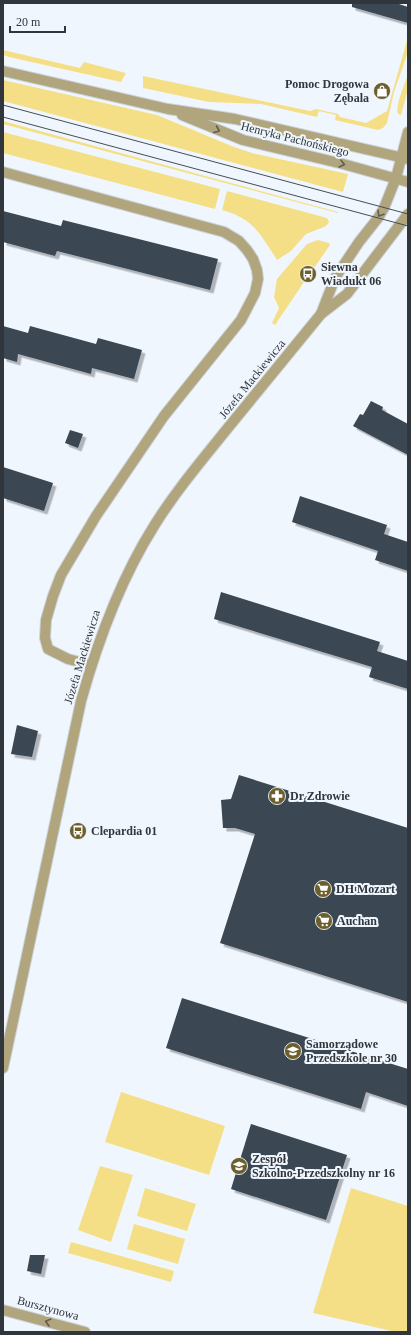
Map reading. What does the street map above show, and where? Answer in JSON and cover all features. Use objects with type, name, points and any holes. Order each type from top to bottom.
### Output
[{"type":"street","name":"Henryka Pachońskiego","points":[[3,71],[168,109],[235,119],[405,158]]},
{"type":"street","name":"Henryka Pachońskiego","points":[[168,109],[243,140],[343,164],[408,182]]},
{"type":"street","name":"Józefa Mackiewicza","points":[[321,314],[335,278],[359,242],[382,213],[389,199],[405,158],[408,132]]},
{"type":"street","points":[[3,172],[224,232],[239,241],[248,250],[257,270],[258,279],[255,293],[241,320],[164,416],[96,516],[61,575],[46,620],[45,638],[48,649],[68,659],[91,665]]},
{"type":"street","name":"Józefa Mackiewicza","points":[[3,1068],[75,729],[91,665],[113,603],[154,525],[193,471],[321,314],[347,294],[408,214]]},
{"type":"street","name":"Bursztynowa","points":[[3,1310],[86,1332]]},
{"type":"shaded area","points":[[408,37],[408,52],[394,92],[387,123],[383,128],[378,130],[335,120],[336,115],[319,111],[317,117],[261,104],[209,102],[143,88],[143,76],[310,111],[316,109],[338,114],[340,117],[366,123],[387,111]]},
{"type":"shaded area","points":[[3,50],[80,68],[84,62],[126,73],[121,82],[9,57],[3,55]]},
{"type":"shaded area","points":[[408,74],[408,89],[401,115],[398,114],[397,110]]},
{"type":"shaded area","points":[[3,80],[157,115],[252,153],[348,174],[343,192],[3,101]]},
{"type":"shaded area","points":[[3,121],[338,212],[338,213],[3,124]]},
{"type":"shaded area","points":[[3,132],[220,189],[215,209],[3,153]]},
{"type":"shaded area","points":[[227,191],[327,218],[329,222],[324,227],[306,234],[291,251],[277,260],[261,235],[249,223],[233,213],[222,210]]},
{"type":"shaded area","points":[[318,240],[329,243],[330,245],[314,268],[311,265],[301,280],[304,282],[275,325],[272,323],[279,308],[274,297],[277,279],[307,244]]},
{"type":"shaded area","points":[[121,1092],[225,1126],[209,1175],[105,1142]]},
{"type":"shaded area","points":[[100,1166],[133,1175],[111,1242],[78,1230]]},
{"type":"shaded area","points":[[145,1188],[196,1204],[187,1231],[137,1216]]},
{"type":"shaded area","points":[[351,1188],[408,1206],[408,1332],[396,1332],[313,1313]]},
{"type":"shaded area","points":[[134,1224],[185,1239],[178,1264],[127,1249]]},
{"type":"shaded area","points":[[71,1242],[174,1271],[171,1282],[68,1253]]},
{"type":"building","points":[[352,3],[396,3],[408,7],[408,23],[352,7]]},
{"type":"building","points":[[3,211],[61,226],[63,220],[218,259],[210,290],[57,251],[55,256],[3,242]]},
{"type":"building","points":[[3,326],[28,333],[30,326],[96,344],[98,338],[142,350],[134,379],[92,368],[91,374],[18,354],[17,362],[3,358]]},
{"type":"building","points":[[371,401],[383,407],[382,410],[408,424],[408,455],[353,426],[360,414],[363,415]]},
{"type":"building","points":[[70,430],[83,434],[78,448],[65,443]]},
{"type":"building","points":[[3,467],[53,483],[44,511],[3,498]]},
{"type":"building","points":[[300,496],[387,525],[384,534],[408,542],[408,571],[375,560],[378,551],[292,522]]},
{"type":"building","points":[[221,592],[380,642],[377,651],[408,661],[408,689],[369,677],[372,667],[214,619]]},
{"type":"building","points":[[17,725],[38,731],[32,757],[11,754]]},
{"type":"building","name":"DH Mozart","points":[[239,775],[408,828],[408,1002],[220,943],[255,834],[235,828],[223,828],[221,800],[231,799]]},
{"type":"building","points":[[182,998],[408,1069],[408,1106],[366,1092],[361,1109],[166,1048]]},
{"type":"building","points":[[251,1124],[347,1155],[326,1220],[231,1189]]},
{"type":"building","points":[[30,1255],[45,1255],[41,1274],[27,1271]]},
{"type":"tram line","points":[[3,105],[408,214]]},
{"type":"tram line","points":[[3,117],[408,226]]},
{"type":"place","name":"Pomoc Drogowa Zębala","points":[[382,91]]},
{"type":"place","name":"Siewna Wiadukt 06","points":[[308,274]]},
{"type":"place","name":"Dr Zdrowie","points":[[277,796]]},
{"type":"place","name":"Clepardia 01","points":[[78,831]]},
{"type":"place","name":"DH Mozart","points":[[323,889]]},
{"type":"place","name":"Auchan","points":[[324,921]]},
{"type":"place","name":"Samorządowe Przedszkole nr 30","points":[[293,1051]]},
{"type":"place","name":"Zespół Szkolno-Przedszkolny nr 16","points":[[239,1166]]}]
